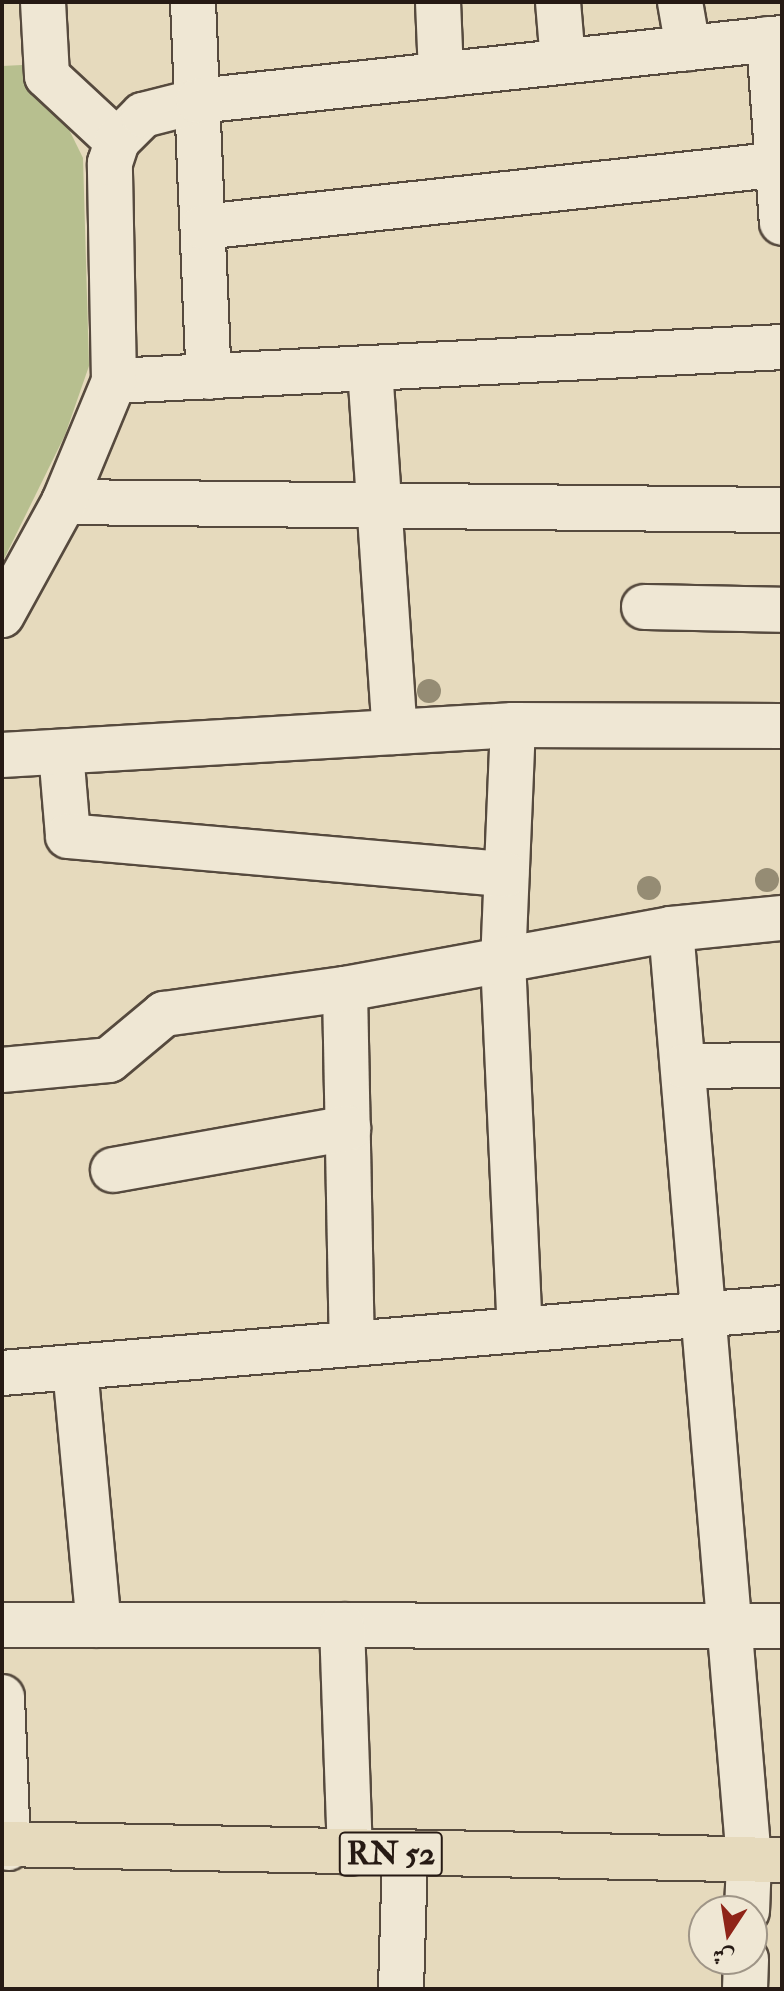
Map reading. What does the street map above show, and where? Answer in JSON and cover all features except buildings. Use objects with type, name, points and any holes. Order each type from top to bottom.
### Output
[{"type":"main road","name":"RN 52","points":[[5,1846],[765,1860]]},
{"type":"street","points":[[43,2],[47,76],[117,141]]},
{"type":"street","points":[[193,2],[209,377]]},
{"type":"street","points":[[438,2],[441,75]]},
{"type":"street","points":[[558,2],[563,61]]},
{"type":"street","points":[[680,2],[688,48]]},
{"type":"street","points":[[2,615],[64,502],[114,381],[110,163],[117,141],[143,115],[198,101],[775,39],[782,223]]},
{"type":"street","points":[[203,227],[780,164]]},
{"type":"street","points":[[114,381],[782,347]]},
{"type":"street","points":[[370,369],[395,732]]},
{"type":"street","points":[[64,502],[782,510]]},
{"type":"street","points":[[644,607],[782,610]]},
{"type":"street","points":[[513,725],[503,960],[520,1330]]},
{"type":"street","points":[[2,755],[513,725],[782,726]]},
{"type":"street","points":[[61,752],[68,836],[506,874]]},
{"type":"street","points":[[2,1070],[109,1060],[164,1014],[345,989],[671,929],[782,918]]},
{"type":"street","points":[[671,929],[730,1626],[765,1860],[753,1895]]},
{"type":"street","points":[[345,989],[352,1344]]},
{"type":"street","points":[[684,1066],[782,1065]]},
{"type":"street","points":[[113,1170],[348,1128]]},
{"type":"street","points":[[2,1373],[782,1308]]},
{"type":"street","points":[[75,1368],[99,1625]]},
{"type":"street","points":[[2,1625],[782,1626]]},
{"type":"street","points":[[342,1625],[350,1853]]},
{"type":"street","points":[[2,1697],[5,1846]]},
{"type":"street","points":[[401,1989],[405,1855]]},
{"type":"green space","points":[[22,65],[57,105],[83,158],[89,366],[65,435],[2,563],[2,66]]}]
